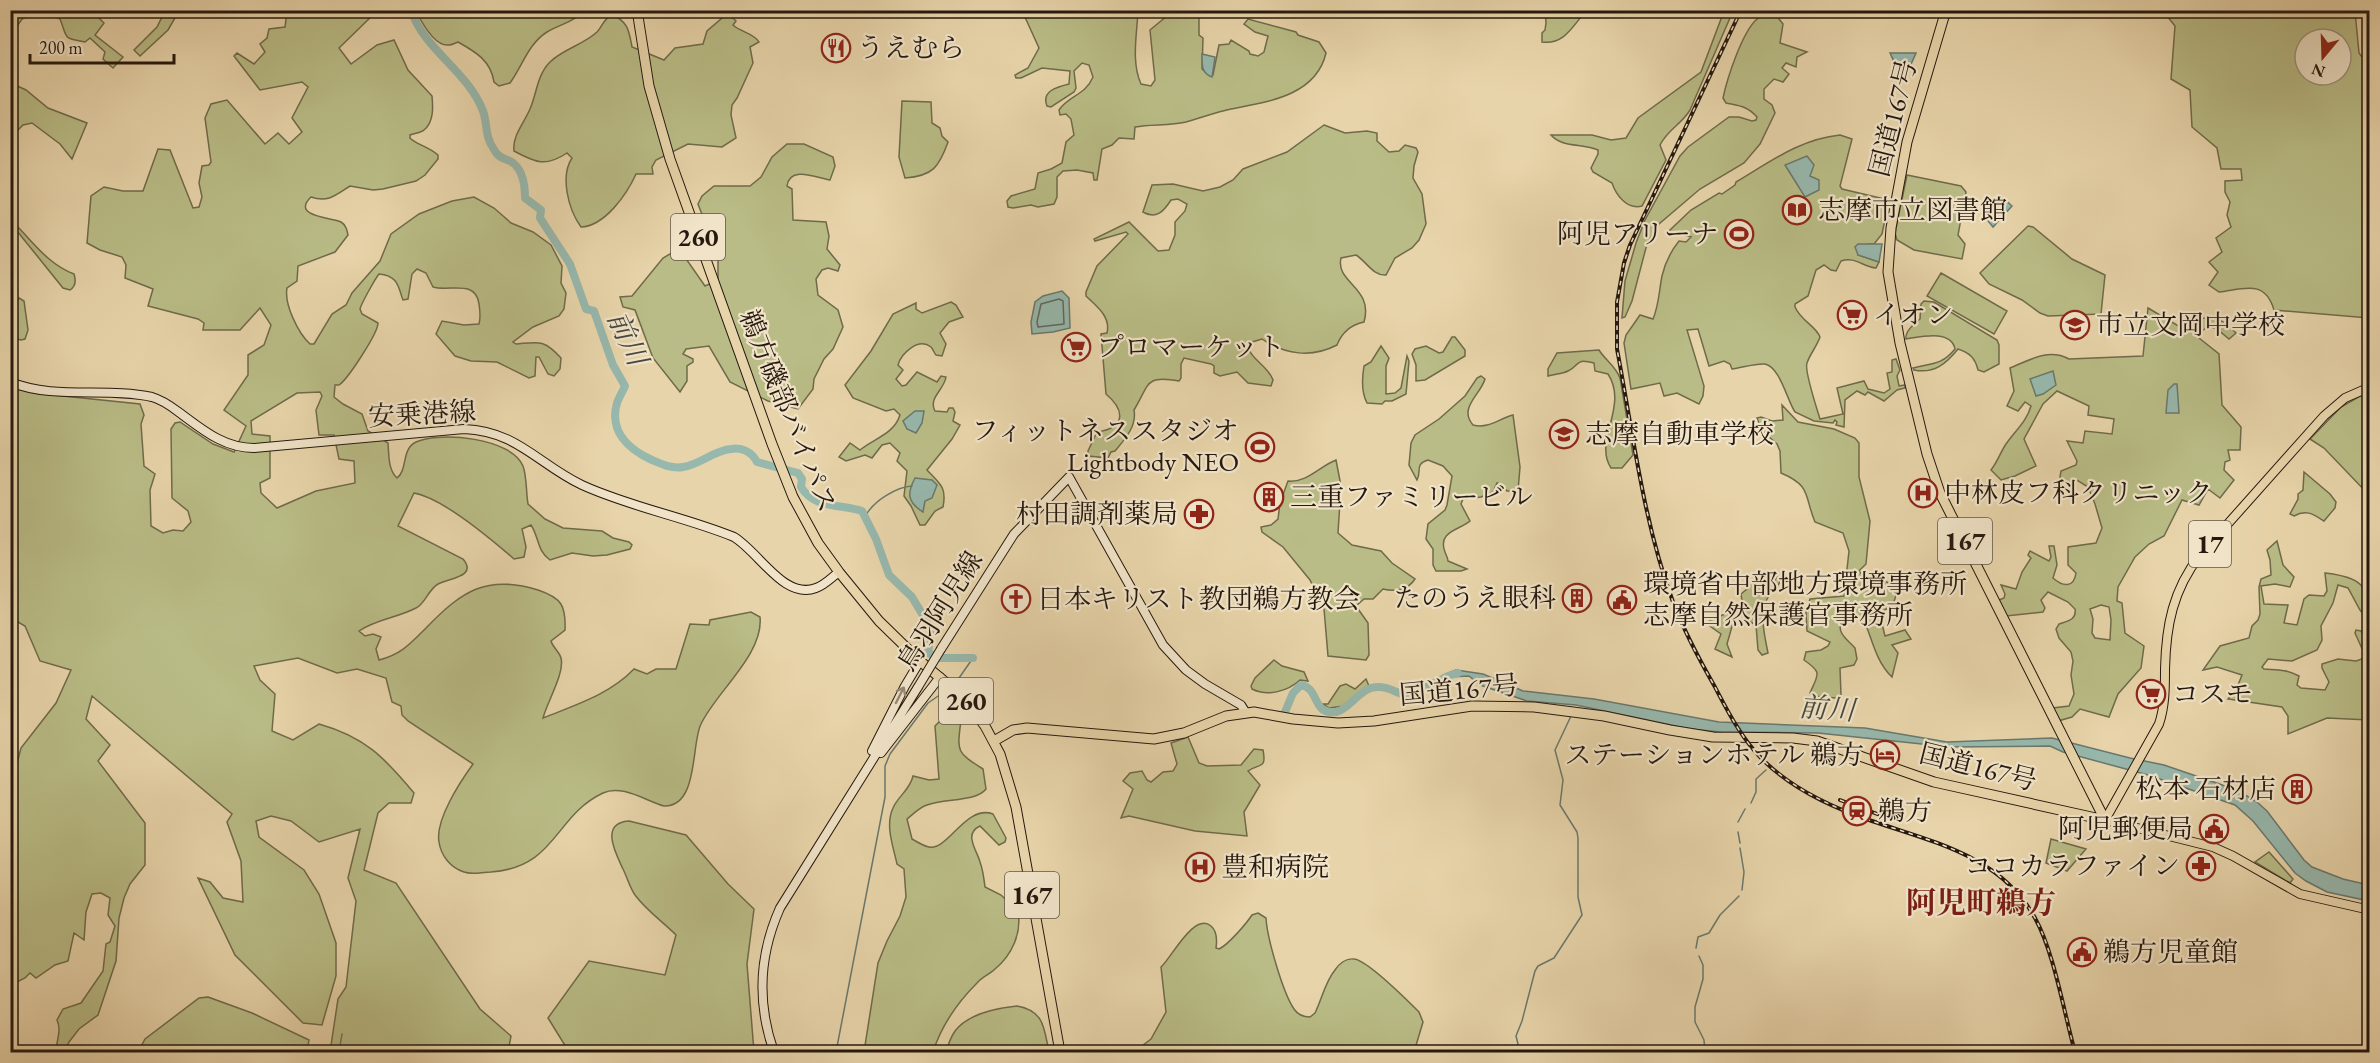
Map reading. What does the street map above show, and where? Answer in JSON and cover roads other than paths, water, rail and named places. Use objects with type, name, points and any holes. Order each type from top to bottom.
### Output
[{"type":"highway","name":"鵜方磯部バイパス","points":[[637,10],[649,86],[670,159],[783,473],[809,527],[839,572],[879,621],[920,661],[962,696],[975,711],[994,741],[1006,769],[1016,807],[1060,1053]]},
{"type":"highway","name":"国道167号","points":[[1947,10],[1907,142],[1891,228],[1889,287],[1900,342],[1934,476],[2105,820]]},
{"type":"highway","name":"国道167号","points":[[994,741],[1013,730],[1027,728],[1154,739],[1187,732],[1226,716],[1246,713],[1263,712],[1293,719],[1338,723],[1374,721],[1472,706],[1534,707],[1573,711],[1713,737],[1793,738],[1817,741],[1934,782],[2105,820]]},
{"type":"main road","name":"安乗港線","points":[[10,382],[34,389],[108,392],[153,398],[166,404],[218,439],[233,446],[247,448],[435,431],[464,429],[489,431],[520,445],[548,465],[582,484],[734,537],[749,548],[784,584],[795,589],[815,589],[839,572]]},
{"type":"main road","name":"17","points":[[2105,820],[2159,724],[2164,710],[2167,628],[2172,605],[2183,578],[2200,555],[2324,416],[2345,398],[2370,387]]},
{"type":"main road","name":"鳥羽阿児線","points":[[774,1053],[764,1019],[762,982],[768,942],[780,908],[1014,534],[1069,477],[1163,645],[1194,677],[1241,705],[1246,713]]},
{"type":"main road","points":[[856,785],[905,686],[920,661]]},
{"type":"main road","points":[[856,785],[940,677]]},
{"type":"main road","points":[[2105,820],[2213,847],[2300,894],[2370,910]]},
{"type":"water","points":[[1890,53],[1916,53],[1908,71],[1898,68]]},
{"type":"water","points":[[1202,54],[1215,57],[1212,77],[1204,71]]},
{"type":"water","points":[[1807,156],[1814,165],[1810,176],[1819,180],[1819,190],[1805,197],[1785,165]]},
{"type":"water","points":[[2001,196],[2012,206],[1993,227],[1988,221],[1984,206],[1993,203]]},
{"type":"water","points":[[1858,244],[1882,244],[1879,262],[1858,255],[1855,247]]},
{"type":"water","points":[[1062,291],[1069,298],[1070,328],[1032,334],[1031,322],[1035,302],[1043,296]]},
{"type":"water","points":[[2053,371],[2056,385],[2036,396],[2030,379]]},
{"type":"water","points":[[2177,384],[2179,413],[2166,413],[2168,390]]},
{"type":"water","points":[[915,411],[924,411],[922,423],[916,433],[907,429],[903,421]]},
{"type":"water","points":[[915,478],[932,480],[937,485],[932,498],[925,501],[923,512],[914,505],[910,497]]},
{"type":"water","points":[[1456,670],[1483,674],[1523,691],[1594,699],[1719,722],[1865,728],[1947,742],[2052,738],[2164,765],[2237,790],[2257,802],[2267,811],[2304,860],[2312,867],[2343,879],[2369,885],[2369,901],[2327,892],[2306,881],[2295,873],[2253,821],[2235,805],[2148,775],[2063,752],[2050,746],[1950,747],[1818,733],[1721,732],[1690,729],[1576,705],[1527,701],[1480,685],[1469,676],[1448,677],[1448,673]]},
{"type":"waterway","name":"前川","points":[[411,10],[426,37],[476,97],[483,111],[492,146],[499,156],[518,168],[524,182],[525,198],[541,210],[540,218],[570,264],[586,309],[594,311],[613,365],[625,386],[615,413],[618,430],[628,445],[643,456],[675,467],[689,466],[725,450],[743,450],[752,455],[757,462],[798,473],[802,479],[801,487],[813,499],[828,505],[862,511],[876,539],[889,575],[912,597],[931,629],[928,653],[940,658],[973,658]]},
{"type":"waterway","points":[[866,515],[886,496],[899,489],[912,486]]},
{"type":"waterway","points":[[959,678],[973,658]]},
{"type":"waterway","name":"前川","points":[[1285,712],[1293,693],[1301,685],[1309,688],[1322,709],[1336,712],[1371,688],[1386,688],[1408,696],[1458,673]]},
{"type":"waterway","points":[[836,1052],[885,797],[885,766],[890,754],[928,703],[947,690]]},
{"type":"waterway","points":[[1515,1052],[1518,1044],[1516,1036],[1535,971],[1538,966],[1554,958],[1582,915],[1578,897],[1578,838],[1577,832],[1560,805],[1563,780],[1555,750],[1571,716]]},
{"type":"waterway","points":[[1751,803],[1756,792],[1756,779],[1766,770]]},
{"type":"waterway","points":[[1738,822],[1745,809]]},
{"type":"waterway","points":[[1738,832],[1740,843]]},
{"type":"waterway","points":[[1740,848],[1744,872],[1742,890]]},
{"type":"waterway","points":[[1696,948],[1698,937],[1709,933],[1720,915],[1739,896]]},
{"type":"waterway","points":[[1699,956],[1703,965],[1703,979],[1695,1007],[1695,1022],[1704,1040],[1705,1052]]},
{"type":"waterway","points":[[339,1052],[342,1034]]},
{"type":"railway","points":[[1741,10],[1630,245],[1624,263],[1617,302],[1617,349],[1646,509],[1663,571],[1673,602],[1698,655],[1730,715],[1748,743],[1762,759],[1799,788],[1842,810],[1964,854],[2004,880],[2021,897],[2035,918],[2048,948],[2075,1052]]},
{"type":"railway","points":[[1840,800],[1888,818]]},
{"type":"place","name":"うえむら","points":[[836,48]]},
{"type":"place","name":"志摩市立図書館","points":[[1797,210]]},
{"type":"place","name":"阿児アリーナ","points":[[1739,234]]},
{"type":"place","name":"イオン","points":[[1852,315]]},
{"type":"place","name":"市立文岡中学校","points":[[2075,325]]},
{"type":"place","name":"プロマーケット","points":[[1076,347]]},
{"type":"place","name":"志摩自動車学校","points":[[1564,434]]},
{"type":"place","name":"フィットネススタジオ Lightbody NEO","points":[[1260,447]]},
{"type":"place","name":"中林皮フ科クリニック","points":[[1923,493]]},
{"type":"place","name":"三重ファミリービル","points":[[1269,497]]},
{"type":"place","name":"村田調剤薬局","points":[[1199,514]]},
{"type":"place","name":"たのうえ眼科","points":[[1577,598]]},
{"type":"place","name":"日本キリスト教団鵜方教会","points":[[1016,599]]},
{"type":"place","name":"環境省中部地方環境事務所 志摩自然保護官事務所","points":[[1622,600]]},
{"type":"place","name":"コスモ","points":[[2151,694]]},
{"type":"place","name":"ステーションホテル 鵜方","points":[[1885,755]]},
{"type":"place","name":"松本 石材店","points":[[2297,789]]},
{"type":"place","name":"鵜方","points":[[1857,811]]},
{"type":"place","name":"阿児郵便局","points":[[2214,829]]},
{"type":"place","name":"ココカラファイン","points":[[2201,866]]},
{"type":"place","name":"豊和病院","points":[[1200,867]]},
{"type":"place","name":"鵜方児童館","points":[[2082,952]]},
{"type":"district","name":"阿児町鵜方","points":[[1981,903]]}]
